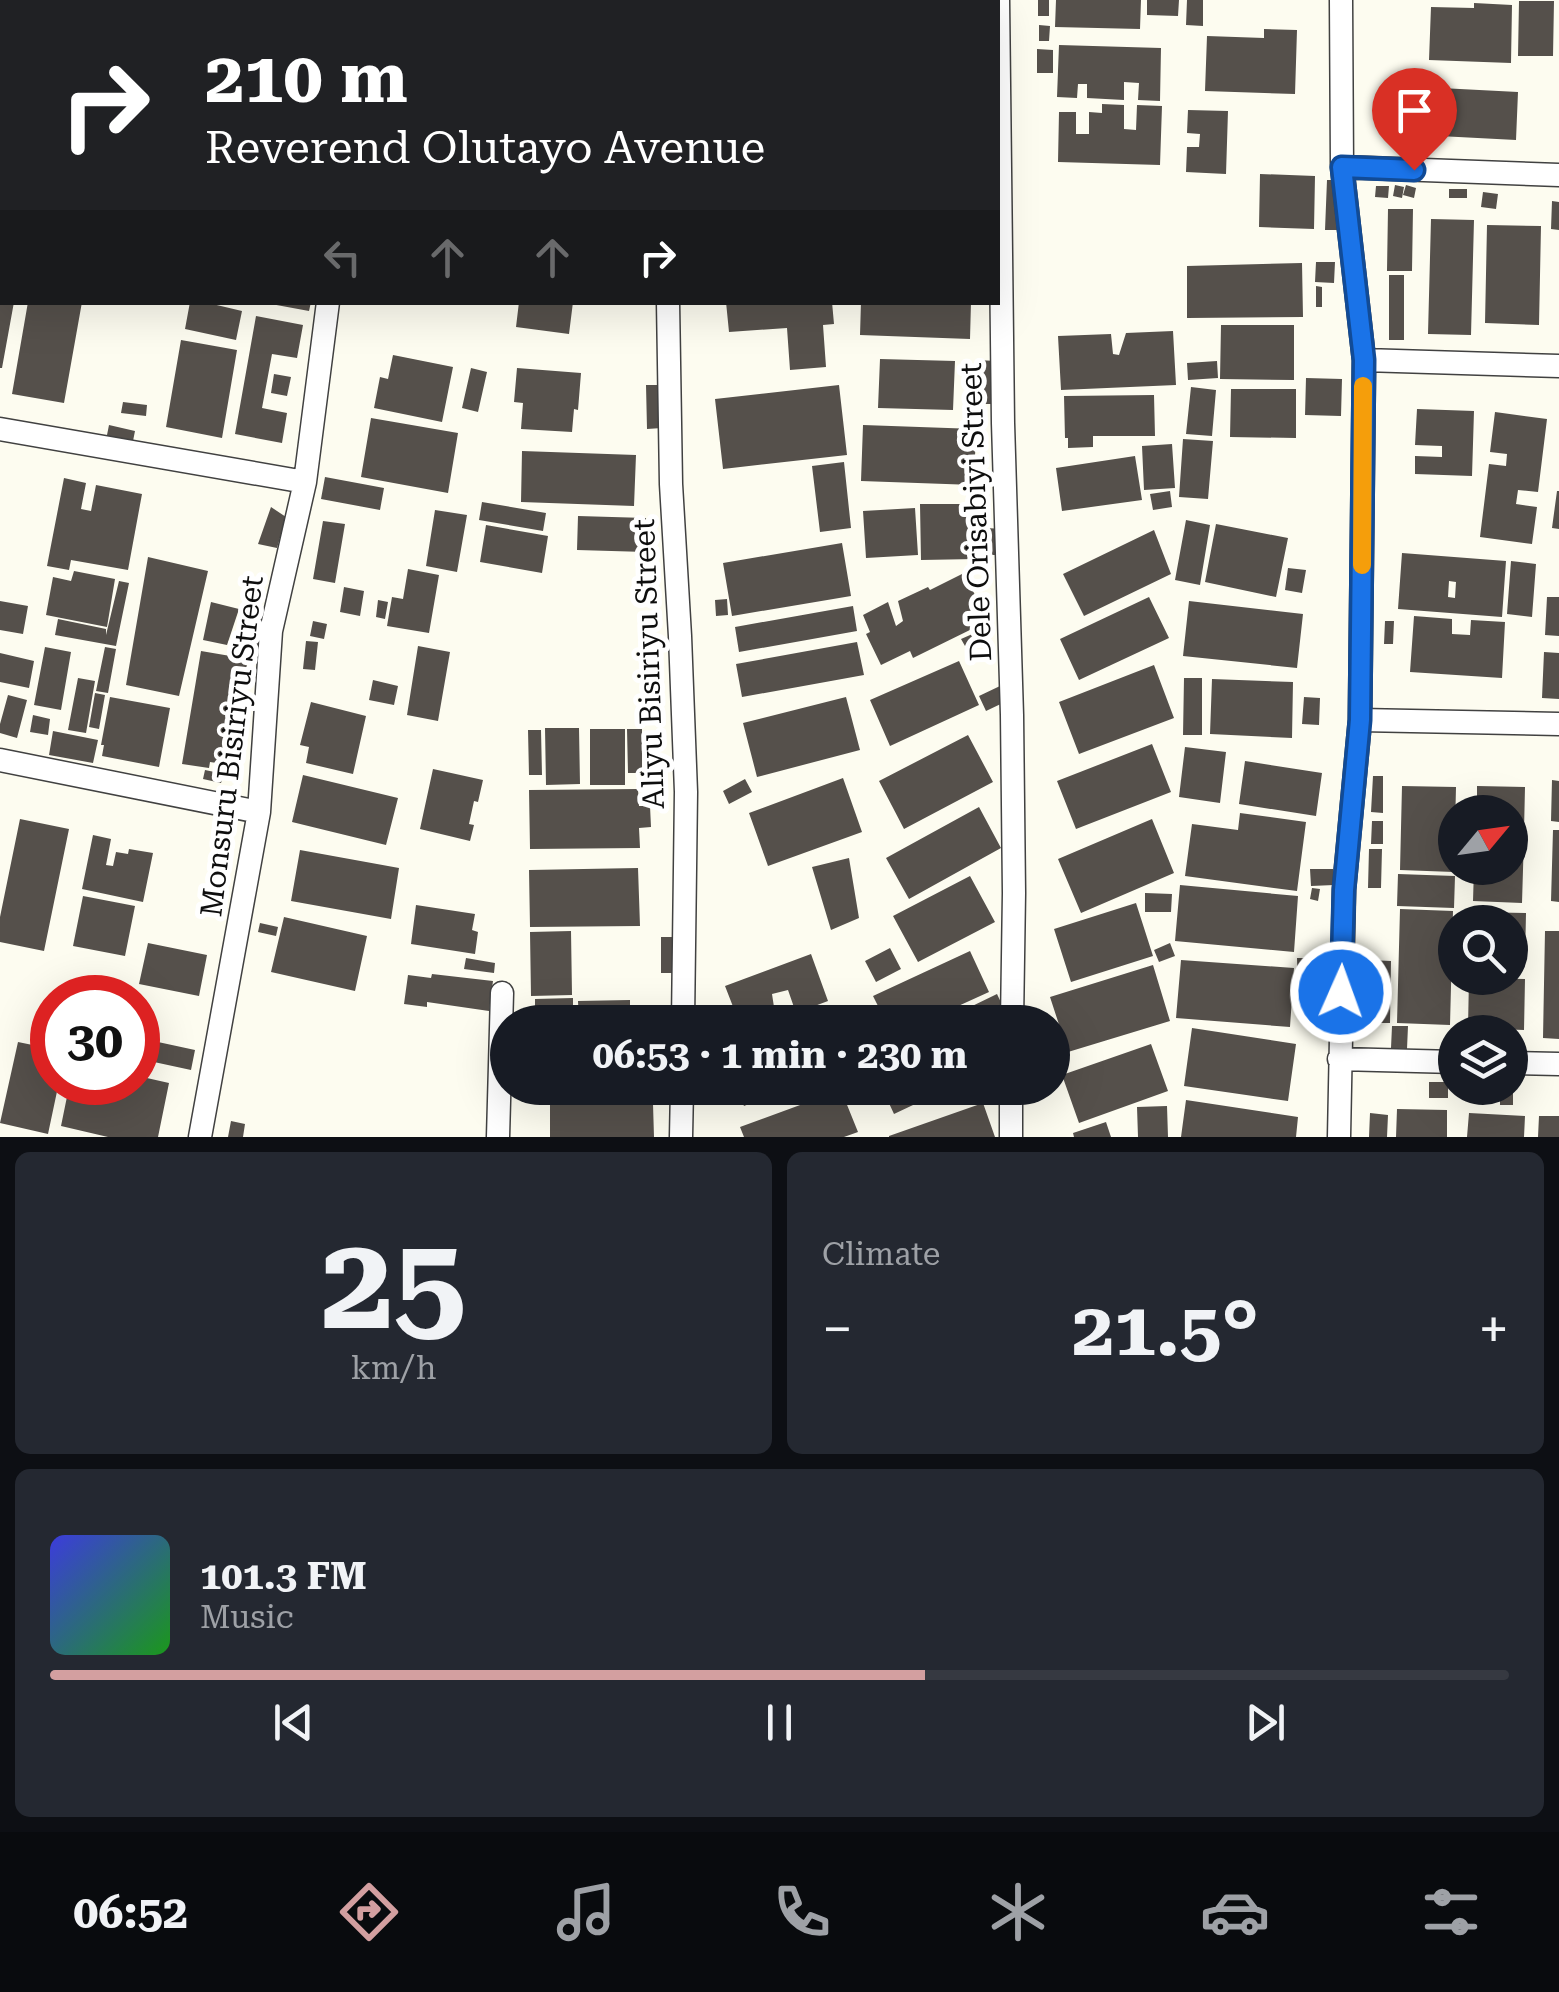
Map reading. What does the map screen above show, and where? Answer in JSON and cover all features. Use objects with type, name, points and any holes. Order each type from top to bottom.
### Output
[{"type":"street","points":[[1339,1137],[1344,890],[1360,720],[1364,360],[1342,167],[1341,0]]},
{"type":"street","points":[[1342,167],[1559,175]]},
{"type":"street","name":"Dele Orisabiyi Street","points":[[1000,169],[1012,715],[1012,1005]]},
{"type":"street","name":"Monsuru Bisiriyu Street","points":[[200,1137],[260,812],[271,631],[305,482],[328,305]]},
{"type":"street","name":"Aliyu Bisiriyu Street","points":[[668,305],[686,792],[683,1005]]},
{"type":"street","points":[[1364,360],[1559,366]]},
{"type":"street","points":[[0,429],[305,482]]},
{"type":"street","points":[[1360,720],[1559,724]]},
{"type":"street","points":[[0,760],[260,812]]},
{"type":"street","points":[[498,1137],[502,993]]},
{"type":"street","points":[[1339,1060],[1438,1062]]},
{"type":"street","points":[[1528,1063],[1559,1064]]},
{"type":"street","points":[[681,1137],[682,1105]]},
{"type":"street","points":[[1011,1137],[1012,1105]]},
{"type":"building","points":[[1038,0],[1049,0],[1049,16],[1038,16]]},
{"type":"building","points":[[1056,0],[1141,0],[1140,29],[1055,27]]},
{"type":"building","points":[[1147,0],[1179,0],[1178,16],[1147,15]]},
{"type":"building","points":[[1187,0],[1203,0],[1203,26],[1186,25]]},
{"type":"building","points":[[1519,1],[1554,1],[1553,56],[1518,56]]},
{"type":"building","points":[[1474,3],[1512,5],[1511,63],[1429,60],[1431,7],[1474,8]]},
{"type":"building","points":[[1039,25],[1050,26],[1049,41],[1039,41]]},
{"type":"building","points":[[1264,29],[1297,30],[1295,94],[1205,91],[1207,36],[1264,38]]},
{"type":"building","points":[[1059,45],[1161,48],[1160,101],[1138,100],[1139,83],[1124,82],[1124,100],[1087,98],[1087,84],[1078,84],[1077,98],[1057,97]]},
{"type":"building","points":[[1037,49],[1053,50],[1053,73],[1037,73]]},
{"type":"building","points":[[1421,87],[1518,92],[1516,140],[1420,135]]},
{"type":"building","points":[[1102,104],[1124,105],[1124,129],[1136,130],[1137,105],[1162,106],[1160,165],[1058,162],[1059,112],[1076,112],[1076,134],[1089,134],[1089,112],[1102,113]]},
{"type":"building","points":[[1188,110],[1228,111],[1226,174],[1186,172],[1187,147],[1199,147],[1200,134],[1187,133]]},
{"type":"building","points":[[1395,137],[1406,138],[1405,150],[1394,149]]},
{"type":"building","points":[[1260,174],[1315,176],[1314,229],[1259,227]]},
{"type":"building","points":[[1327,180],[1338,180],[1337,230],[1325,230]]},
{"type":"building","points":[[1395,185],[1404,187],[1402,198],[1393,196]]},
{"type":"building","points":[[1406,185],[1416,188],[1414,198],[1403,195]]},
{"type":"building","points":[[1376,186],[1389,186],[1388,198],[1375,197]]},
{"type":"building","points":[[1449,189],[1467,189],[1467,198],[1449,198]]},
{"type":"building","points":[[1483,192],[1498,194],[1496,209],[1481,207]]},
{"type":"building","points":[[1552,201],[1559,202],[1559,230],[1551,229]]},
{"type":"building","points":[[1388,209],[1413,209],[1412,271],[1387,271]]},
{"type":"building","points":[[1431,219],[1474,220],[1471,335],[1428,334]]},
{"type":"building","points":[[1487,225],[1541,226],[1539,325],[1485,323]]},
{"type":"building","points":[[1316,262],[1335,262],[1334,283],[1315,282]]},
{"type":"building","points":[[1302,263],[1303,317],[1187,318],[1187,266]]},
{"type":"building","points":[[1389,275],[1404,275],[1404,340],[1389,340]]},
{"type":"building","points":[[1316,286],[1322,287],[1322,307],[1316,307]]},
{"type":"building","points":[[0,305],[13,305],[2,368]]},
{"type":"building","points":[[27,305],[81,305],[64,403],[12,394]]},
{"type":"building","points":[[189,305],[217,305],[242,311],[236,340],[185,329]]},
{"type":"building","points":[[276,305],[310,305],[309,311]]},
{"type":"building","points":[[519,305],[573,305],[569,334],[516,327]]},
{"type":"building","points":[[726,305],[832,305],[834,324],[823,325],[826,367],[790,370],[787,328],[729,332]]},
{"type":"building","points":[[861,305],[971,305],[970,339],[860,335]]},
{"type":"building","points":[[256,316],[303,325],[297,358],[272,354],[262,408],[287,413],[282,443],[235,434]]},
{"type":"building","points":[[1221,325],[1294,325],[1294,380],[1220,379]]},
{"type":"building","points":[[1173,331],[1176,385],[1061,390],[1058,336],[1111,334],[1113,354],[1119,355],[1126,333]]},
{"type":"building","points":[[181,340],[237,350],[222,438],[166,427]]},
{"type":"building","points":[[393,355],[453,367],[442,422],[374,408],[380,377],[388,379]]},
{"type":"building","points":[[880,359],[955,361],[953,410],[878,408]]},
{"type":"building","points":[[977,360],[996,361],[995,404],[976,404]]},
{"type":"building","points":[[1217,361],[1218,378],[1188,380],[1187,363]]},
{"type":"building","points":[[471,368],[487,372],[478,412],[462,408]]},
{"type":"building","points":[[517,368],[581,373],[572,432],[521,429],[523,403],[514,402]]},
{"type":"building","points":[[274,374],[291,377],[287,396],[271,393]]},
{"type":"building","points":[[1306,378],[1342,379],[1341,416],[1305,415]]},
{"type":"building","points":[[646,385],[660,385],[662,428],[647,429]]},
{"type":"building","points":[[839,385],[847,455],[723,469],[715,399]]},
{"type":"building","points":[[1191,387],[1216,390],[1212,436],[1186,434]]},
{"type":"building","points":[[1231,389],[1296,389],[1296,438],[1230,437]]},
{"type":"building","points":[[1154,395],[1155,436],[1093,436],[1093,447],[1068,448],[1064,396]]},
{"type":"building","points":[[123,402],[147,405],[146,416],[121,413]]},
{"type":"building","points":[[1417,409],[1474,411],[1472,476],[1415,474],[1415,456],[1442,457],[1442,446],[1415,445]]},
{"type":"building","points":[[1495,412],[1547,419],[1538,492],[1518,490],[1516,504],[1537,507],[1532,544],[1480,537],[1489,464],[1506,466],[1507,454],[1490,452]]},
{"type":"building","points":[[371,418],[458,433],[448,493],[361,477]]},
{"type":"building","points":[[109,425],[135,431],[132,446],[106,440]]},
{"type":"building","points":[[863,425],[976,429],[974,485],[861,481]]},
{"type":"building","points":[[1183,439],[1213,441],[1208,499],[1179,497]]},
{"type":"building","points":[[1172,444],[1175,488],[1144,490],[1142,446]]},
{"type":"building","points":[[522,451],[636,455],[634,506],[521,502]]},
{"type":"building","points":[[1135,456],[1142,500],[1062,511],[1056,468]]},
{"type":"building","points":[[844,462],[851,528],[820,532],[812,466]]},
{"type":"building","points":[[325,477],[384,488],[380,510],[321,499]]},
{"type":"building","points":[[64,478],[86,483],[81,509],[91,511],[96,485],[142,494],[128,570],[71,560],[69,570],[47,566]]},
{"type":"building","points":[[1170,491],[1172,507],[1153,510],[1150,494]]},
{"type":"building","points":[[1559,491],[1559,529],[1552,528]]},
{"type":"building","points":[[482,502],[546,513],[543,531],[479,520]]},
{"type":"building","points":[[920,504],[976,504],[976,559],[921,560]]},
{"type":"building","points":[[271,507],[286,517],[277,548],[258,544]]},
{"type":"building","points":[[915,508],[918,555],[866,558],[863,511]]},
{"type":"building","points":[[435,510],[467,515],[457,572],[426,566]]},
{"type":"building","points":[[578,516],[646,518],[646,552],[577,550]]},
{"type":"building","points":[[1186,520],[1210,525],[1200,585],[1175,580]]},
{"type":"building","points":[[323,521],[345,524],[335,583],[313,579]]},
{"type":"building","points":[[1216,524],[1288,538],[1276,597],[1205,582]]},
{"type":"building","points":[[486,525],[548,536],[542,573],[480,562]]},
{"type":"building","points":[[986,528],[1003,529],[1002,555],[986,555]]},
{"type":"building","points":[[1154,530],[1171,574],[1084,616],[1063,574]]},
{"type":"building","points":[[842,543],[851,596],[732,616],[723,563]]},
{"type":"building","points":[[1402,553],[1506,561],[1502,617],[1398,609]],"holes":[[[1449,581],[1456,582],[1455,598],[1448,597]]]},
{"type":"building","points":[[148,557],[208,571],[179,696],[126,685]]},
{"type":"building","points":[[1511,561],[1536,564],[1532,617],[1507,614]]},
{"type":"building","points":[[1288,568],[1306,570],[1302,593],[1285,590]]},
{"type":"building","points":[[408,569],[439,575],[429,633],[387,626],[392,597],[403,599]]},
{"type":"building","points":[[74,571],[115,579],[107,627],[46,615],[53,577],[71,581]]},
{"type":"building","points":[[964,573],[985,615],[975,620],[978,626],[913,658],[910,651],[881,665],[866,634],[870,632],[863,615],[888,602],[896,626],[903,621],[898,601]]},
{"type":"building","points":[[119,581],[129,583],[116,646],[55,635],[58,619],[106,629],[106,635]]},
{"type":"building","points":[[344,587],[364,591],[360,616],[340,612]]},
{"type":"building","points":[[1149,597],[1169,638],[1079,680],[1060,639]]},
{"type":"building","points":[[1547,597],[1559,597],[1559,636],[1545,635]]},
{"type":"building","points":[[727,599],[728,615],[716,616],[715,600]]},
{"type":"building","points":[[378,600],[388,602],[385,619],[376,617]]},
{"type":"building","points":[[0,601],[28,606],[23,634],[0,630]]},
{"type":"building","points":[[1189,601],[1303,614],[1297,668],[1183,656]]},
{"type":"building","points":[[211,602],[239,609],[227,645],[203,640]]},
{"type":"building","points":[[853,606],[857,631],[739,652],[735,627]]},
{"type":"building","points":[[242,614],[266,619],[260,647],[236,642]]},
{"type":"building","points":[[1414,616],[1452,619],[1452,634],[1470,635],[1471,620],[1505,622],[1502,678],[1410,672]]},
{"type":"building","points":[[313,621],[327,624],[324,639],[310,636]]},
{"type":"building","points":[[1385,621],[1394,621],[1393,644],[1384,644]]},
{"type":"building","points":[[977,632],[981,639],[965,646],[961,639]]},
{"type":"building","points":[[306,641],[318,642],[315,670],[303,669]]},
{"type":"building","points":[[857,642],[864,675],[742,697],[736,664]]},
{"type":"building","points":[[418,646],[450,652],[438,721],[407,715]]},
{"type":"building","points":[[45,647],[71,652],[61,710],[34,705]]},
{"type":"building","points":[[105,647],[116,649],[108,693],[96,691]]},
{"type":"building","points":[[201,651],[248,659],[230,765],[210,762],[209,768],[182,764]]},
{"type":"building","points":[[1544,652],[1559,653],[1559,699],[1542,698]]},
{"type":"building","points":[[0,653],[34,661],[29,688],[0,682]]},
{"type":"building","points":[[959,661],[979,705],[890,746],[870,700]]},
{"type":"building","points":[[1154,665],[1174,718],[1079,754],[1059,702]]},
{"type":"building","points":[[78,678],[95,681],[86,733],[68,730]]},
{"type":"building","points":[[1184,678],[1202,678],[1202,735],[1183,735]]},
{"type":"building","points":[[1212,679],[1293,682],[1292,738],[1210,734]]},
{"type":"building","points":[[373,680],[398,686],[394,705],[369,700]]},
{"type":"building","points":[[1000,686],[1007,701],[986,711],[979,696]]},
{"type":"building","points":[[95,693],[105,695],[99,729],[89,727]]},
{"type":"building","points":[[8,695],[27,700],[17,738],[0,733]]},
{"type":"building","points":[[110,697],[170,708],[159,767],[102,756]]},
{"type":"building","points":[[846,697],[860,750],[757,777],[743,723]]},
{"type":"building","points":[[1304,697],[1320,698],[1319,725],[1302,724]]},
{"type":"building","points":[[311,702],[366,716],[353,774],[306,763],[309,747],[300,745]]},
{"type":"building","points":[[33,715],[50,719],[48,735],[30,732]]},
{"type":"building","points":[[545,728],[579,728],[580,784],[546,785]]},
{"type":"building","points":[[590,729],[625,729],[625,785],[590,785]]},
{"type":"building","points":[[627,729],[642,729],[642,773],[628,773]]},
{"type":"building","points":[[528,730],[541,730],[542,775],[529,775]]},
{"type":"building","points":[[53,731],[98,740],[93,763],[49,755]]},
{"type":"building","points":[[968,735],[993,782],[904,829],[879,781]]},
{"type":"building","points":[[1152,744],[1171,792],[1076,829],[1057,781]]},
{"type":"building","points":[[1185,747],[1226,752],[1220,803],[1179,797]]},
{"type":"building","points":[[645,754],[663,757],[662,769],[644,766]]},
{"type":"building","points":[[1245,761],[1322,773],[1316,816],[1239,804]]},
{"type":"building","points":[[433,769],[483,780],[469,824],[474,825],[470,841],[420,829]]},
{"type":"building","points":[[205,770],[224,774],[221,783],[203,779]]},
{"type":"building","points":[[303,775],[398,798],[386,845],[292,822]]},
{"type":"building","points":[[1373,776],[1383,776],[1383,813],[1371,812]]},
{"type":"building","points":[[843,778],[862,832],[768,866],[749,813]]},
{"type":"building","points":[[745,779],[752,792],[729,804],[723,791]]},
{"type":"building","points":[[1552,780],[1559,781],[1559,822],[1551,821]]},
{"type":"building","points":[[1402,786],[1456,787],[1456,795],[1438,795],[1438,871],[1400,870]]},
{"type":"building","points":[[1477,786],[1525,787],[1525,795],[1477,795]]},
{"type":"building","points":[[638,789],[639,806],[650,806],[651,827],[639,828],[640,848],[530,849],[529,790]]},
{"type":"building","points":[[979,807],[1001,848],[909,899],[886,858]]},
{"type":"building","points":[[1240,813],[1306,822],[1297,891],[1185,876],[1192,824],[1238,830]]},
{"type":"building","points":[[20,819],[69,829],[44,951],[0,942],[0,917]]},
{"type":"building","points":[[1152,819],[1174,873],[1081,913],[1058,859]]},
{"type":"building","points":[[1372,821],[1383,821],[1383,844],[1371,844]]},
{"type":"building","points":[[1553,830],[1559,830],[1559,902],[1551,901]]},
{"type":"building","points":[[93,835],[111,839],[106,865],[113,866],[116,852],[128,854],[129,849],[153,853],[143,902],[82,889]]},
{"type":"building","points":[[1369,849],[1382,849],[1381,888],[1368,888]]},
{"type":"building","points":[[300,850],[399,868],[391,919],[291,901]]},
{"type":"building","points":[[849,858],[859,918],[831,930],[812,867]]},
{"type":"building","points":[[638,868],[640,926],[530,927],[529,870]]},
{"type":"building","points":[[1310,869],[1333,869],[1334,885],[1311,886]]},
{"type":"building","points":[[1398,874],[1438,875],[1438,885],[1455,885],[1454,905],[1397,906]]},
{"type":"building","points":[[970,876],[995,922],[918,962],[893,916]]},
{"type":"building","points":[[1180,885],[1298,896],[1294,952],[1175,941]]},
{"type":"building","points":[[1473,885],[1523,885],[1522,903],[1473,901]]},
{"type":"building","points":[[1312,888],[1320,889],[1318,901],[1310,899]]},
{"type":"building","points":[[1145,893],[1172,894],[1171,912],[1145,912]]},
{"type":"building","points":[[83,896],[135,906],[125,956],[73,946]]},
{"type":"building","points":[[1136,903],[1153,956],[1071,982],[1054,929]]},
{"type":"building","points":[[416,905],[475,914],[475,954],[411,944]]},
{"type":"building","points":[[1400,909],[1438,910],[1438,995],[1451,995],[1450,1015],[1438,1015],[1438,1025],[1397,1023]]},
{"type":"building","points":[[284,917],[367,936],[355,991],[271,972]]},
{"type":"building","points":[[260,923],[278,927],[276,936],[258,932]]},
{"type":"building","points":[[571,931],[572,995],[531,996],[530,932]]},
{"type":"building","points":[[1545,931],[1559,931],[1559,1039],[1543,1038]]},
{"type":"building","points":[[661,937],[673,937],[673,973],[661,973]]},
{"type":"building","points":[[148,943],[207,955],[199,996],[160,988],[160,975],[141,975]]},
{"type":"building","points":[[1170,943],[1175,956],[1159,962],[1154,950]]},
{"type":"building","points":[[890,948],[901,969],[876,982],[865,961]]},
{"type":"building","points":[[970,951],[989,992],[960,1005],[878,1005],[873,996]]},
{"type":"building","points":[[811,954],[828,1001],[793,1005],[788,990],[772,994],[774,1005],[732,1005],[725,986]]},
{"type":"building","points":[[466,958],[495,963],[494,973],[464,969]]},
{"type":"building","points":[[1297,958],[1323,958],[1323,991],[1298,991]]},
{"type":"building","points":[[1181,960],[1294,968],[1290,1027],[1176,1018]]},
{"type":"building","points":[[1369,960],[1391,961],[1390,1023],[1367,1023]]},
{"type":"building","points":[[1153,965],[1170,1021],[1070,1051],[1070,1005],[1053,1005],[1050,997]]},
{"type":"building","points":[[432,974],[493,981],[489,1011],[427,1002],[427,1007],[404,1004],[408,975],[431,978]]},
{"type":"building","points":[[997,994],[1002,1005],[974,1005]]},
{"type":"building","points":[[1469,995],[1525,995],[1524,1015],[1468,1015]]},
{"type":"building","points":[[573,998],[573,1005],[535,1005],[535,999]]},
{"type":"building","points":[[630,1000],[630,1005],[578,1005],[578,1001]]},
{"type":"building","points":[[1392,1026],[1408,1026],[1407,1049],[1391,1048]]},
{"type":"building","points":[[1192,1028],[1296,1044],[1288,1101],[1184,1086]]},
{"type":"building","points":[[18,1042],[30,1044],[30,1105],[54,1105],[48,1134],[0,1123]]},
{"type":"building","points":[[160,1042],[195,1050],[191,1070],[160,1063]]},
{"type":"building","points":[[1151,1044],[1168,1091],[1079,1123],[1070,1098],[1070,1072]]},
{"type":"building","points":[[160,1081],[169,1083],[158,1137],[108,1137],[61,1126],[65,1105],[160,1105]]},
{"type":"building","points":[[1429,1082],[1438,1082],[1438,1098],[1429,1098]]},
{"type":"building","points":[[1186,1100],[1298,1117],[1296,1137],[1181,1137]]},
{"type":"building","points":[[550,1105],[653,1105],[654,1137],[550,1137]]},
{"type":"building","points":[[800,1105],[847,1105],[858,1132],[844,1137],[744,1137],[740,1127]]},
{"type":"building","points":[[890,1105],[913,1105],[894,1114]]},
{"type":"building","points":[[984,1105],[995,1137],[889,1137]]},
{"type":"building","points":[[1167,1106],[1168,1137],[1138,1137],[1137,1107]]},
{"type":"building","points":[[1397,1109],[1447,1110],[1447,1137],[1396,1137]]},
{"type":"building","points":[[1370,1113],[1388,1115],[1387,1137],[1369,1137]]},
{"type":"building","points":[[1469,1113],[1525,1116],[1524,1137],[1467,1137]]},
{"type":"building","points":[[1539,1116],[1559,1116],[1559,1137],[1538,1137]]},
{"type":"building","points":[[231,1121],[245,1124],[243,1137],[228,1137]]},
{"type":"building","points":[[1106,1122],[1111,1137],[1074,1137],[1073,1133]]},
{"type":"slow traffic","points":[[1362,565],[1363,386]]},
{"type":"route","points":[[1341,992],[1344,890],[1360,720],[1364,360],[1342,167],[1414,170]]}]
